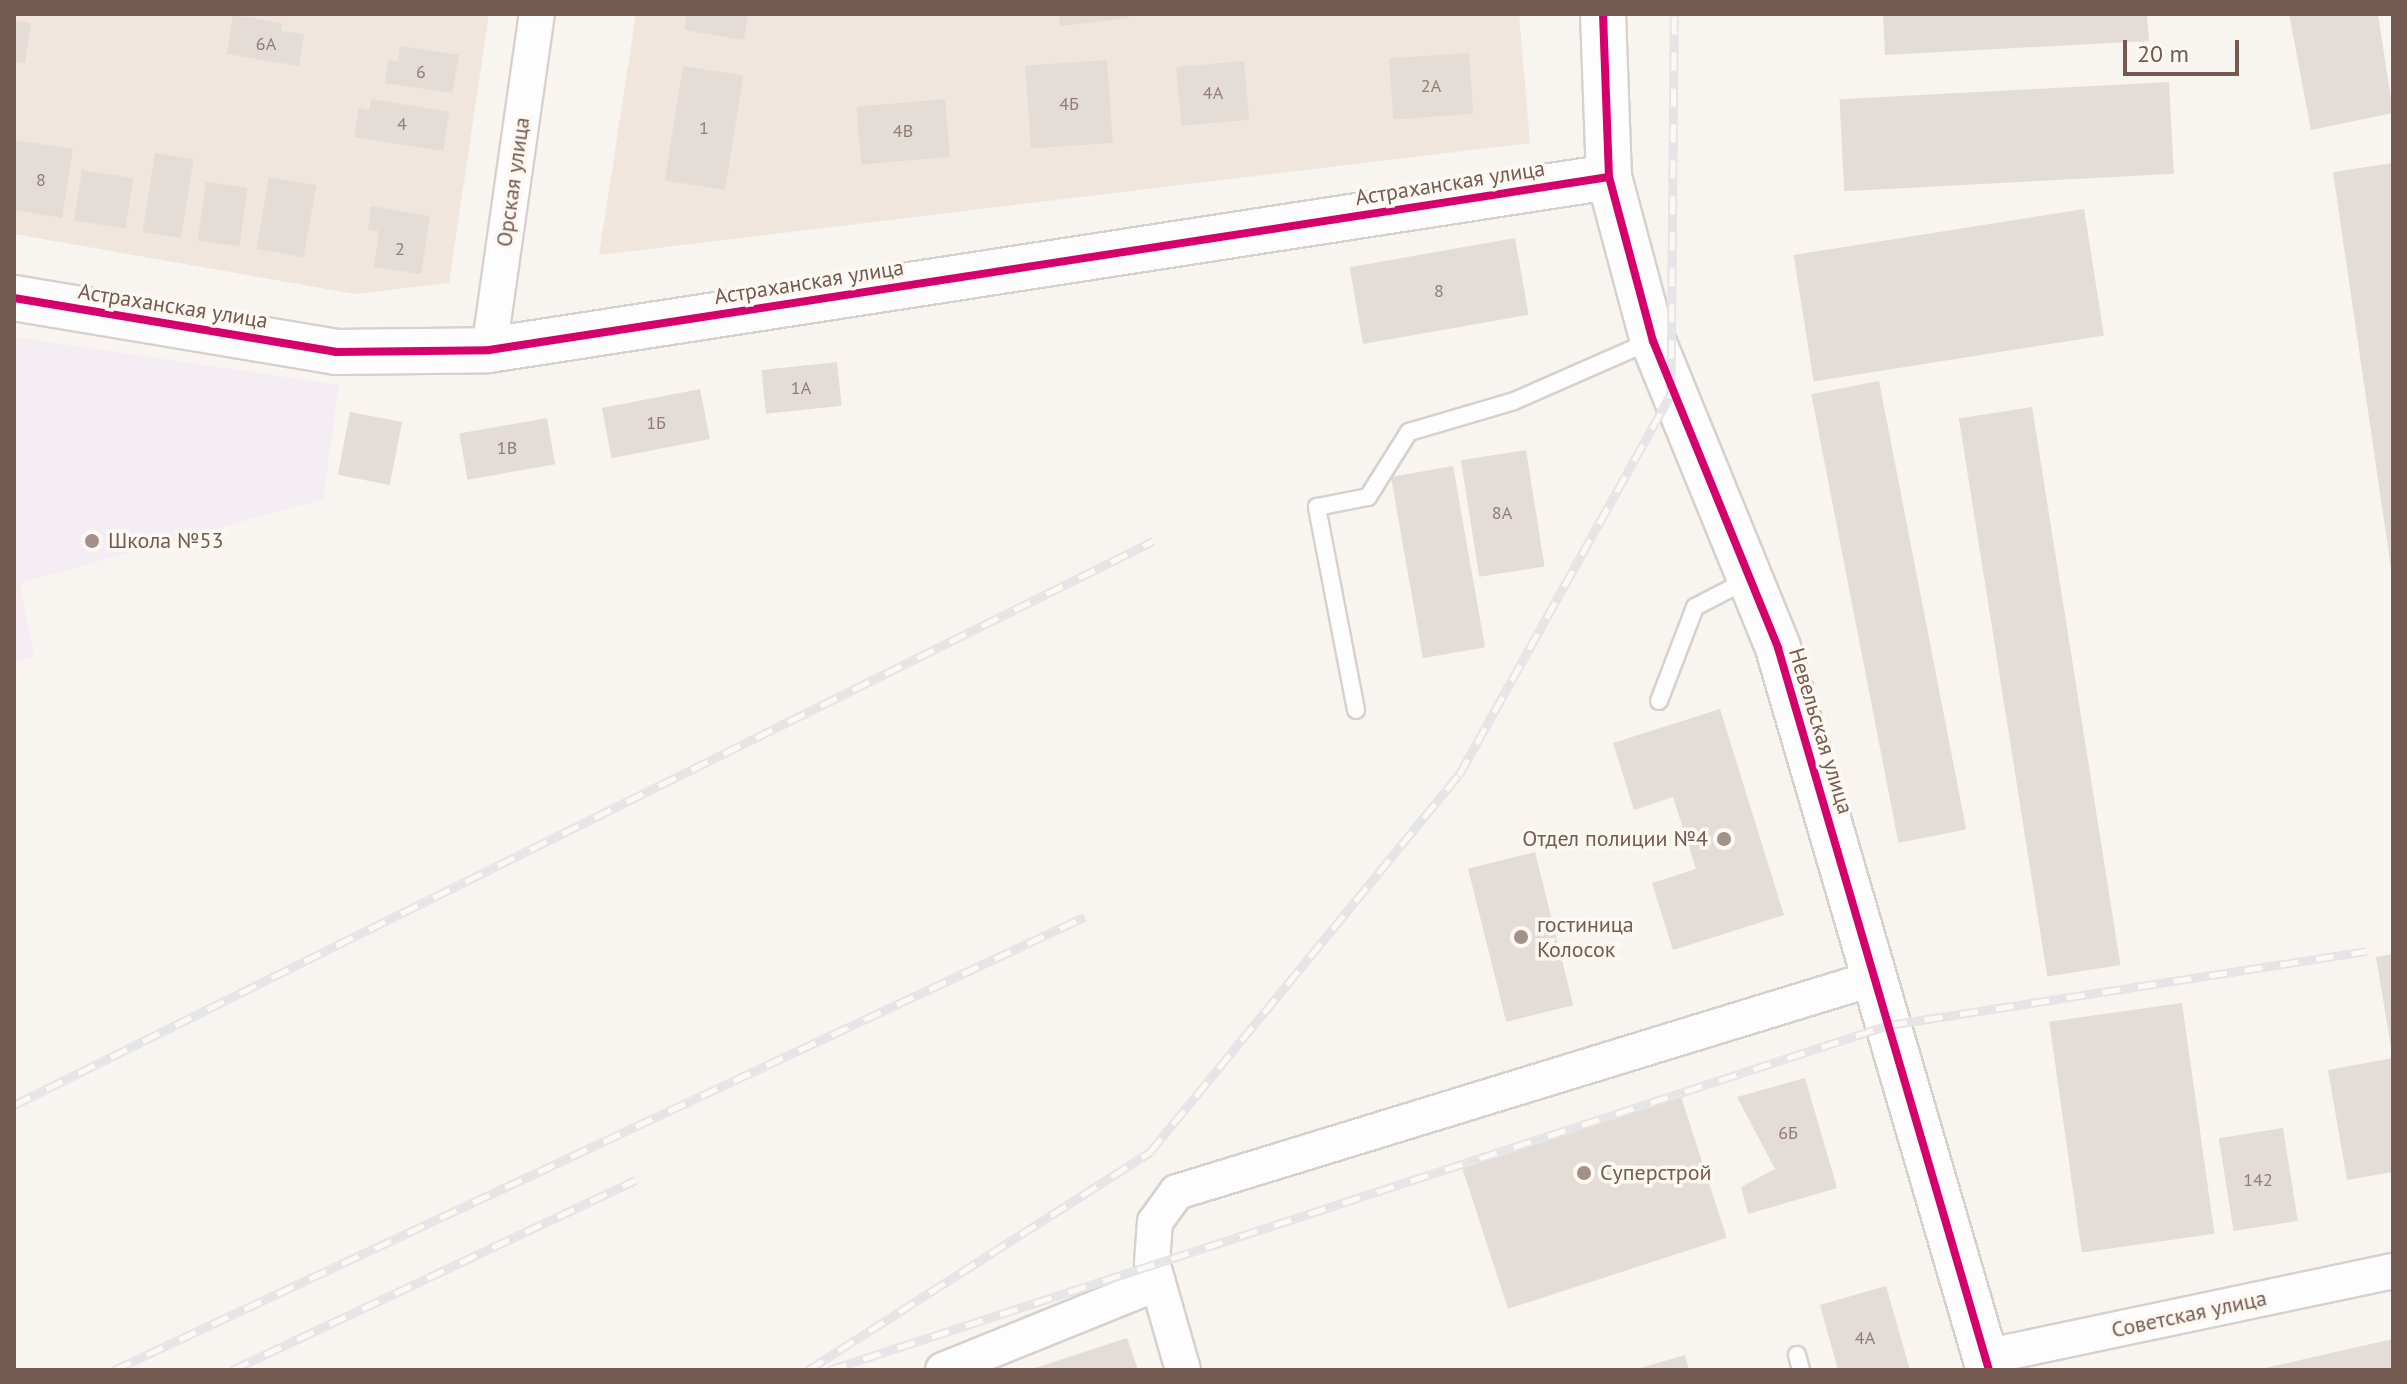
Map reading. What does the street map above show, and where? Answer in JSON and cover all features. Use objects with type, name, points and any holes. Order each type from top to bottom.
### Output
[{"type":"street","name":"Орская улица","points":[[489,350],[537,14]]},
{"type":"street","name":"Невельская улица","points":[[1603,14],[1609,177],[1653,341],[1778,648],[1987,1364]]},
{"type":"street","name":"Астраханская улица","points":[[14,298],[336,352],[489,350],[1609,177]]},
{"type":"street","points":[[1183,1370],[1152,1262],[1155,1222],[1177,1192],[1875,978]]},
{"type":"street","name":"Советская улица","points":[[1987,1364],[2393,1271]]},
{"type":"street","points":[[943,1370],[1158,1283]]},
{"type":"lane","points":[[1356,710],[1317,507],[1368,497],[1409,432],[1514,401],[1653,341]]},
{"type":"lane","points":[[1659,701],[1695,607],[1748,579]]},
{"type":"shaded area","points":[[14,14],[489,14],[449,283],[355,294],[14,234]]},
{"type":"shaded area","points":[[636,14],[1519,14],[1530,143],[599,255]]},
{"type":"shaded area","name":"Школа №53","points":[[14,337],[339,385],[323,499],[20,583],[34,656],[14,662]]},
{"type":"building","points":[[686,14],[748,14],[744,40],[684,30]]},
{"type":"building","points":[[1059,14],[1128,14],[1129,18],[1060,26]]},
{"type":"building","points":[[1883,14],[2147,14],[2149,41],[1885,55]]},
{"type":"building","points":[[2289,14],[2378,14],[2393,113],[2311,130]]},
{"type":"building","points":[[233,15],[282,23],[281,31],[304,34],[299,66],[227,54]]},
{"type":"building","points":[[14,21],[31,23],[25,63],[14,61]]},
{"type":"building","points":[[400,46],[459,55],[452,93],[385,83],[388,60],[398,61]]},
{"type":"building","points":[[1469,53],[1473,114],[1393,119],[1389,59]]},
{"type":"building","points":[[1107,60],[1113,143],[1031,149],[1025,66]]},
{"type":"building","points":[[1244,61],[1249,120],[1181,126],[1176,67]]},
{"type":"building","points":[[683,66],[743,76],[725,190],[665,181]]},
{"type":"building","points":[[2169,82],[2174,174],[1844,191],[1839,99]]},
{"type":"building","points":[[371,99],[449,112],[443,151],[354,137],[359,108],[369,110]]},
{"type":"building","points":[[945,99],[950,157],[861,165],[856,107]]},
{"type":"building","points":[[14,140],[73,149],[62,218],[14,210]]},
{"type":"building","points":[[155,153],[194,159],[181,238],[142,232]]},
{"type":"building","points":[[2393,163],[2393,568],[2391,568],[2333,172]]},
{"type":"building","points":[[82,170],[133,178],[125,229],[74,220]]},
{"type":"building","points":[[269,177],[316,185],[304,257],[256,249]]},
{"type":"building","points":[[206,182],[248,188],[239,246],[198,240]]},
{"type":"building","points":[[371,206],[430,216],[421,274],[374,267],[379,231],[368,230]]},
{"type":"building","points":[[2084,209],[2104,335],[1814,381],[1794,255]]},
{"type":"building","points":[[1515,238],[1529,315],[1363,344],[1350,267]]},
{"type":"building","points":[[837,362],[842,406],[766,414],[761,370]]},
{"type":"building","points":[[1879,381],[1966,830],[1898,843],[1811,394]]},
{"type":"building","points":[[700,389],[710,439],[612,458],[602,408]]},
{"type":"building","points":[[2032,407],[2120,965],[2047,977],[1959,419]]},
{"type":"building","points":[[350,412],[402,422],[390,485],[338,475]]},
{"type":"building","points":[[547,418],[555,464],[468,480],[459,433]]},
{"type":"building","points":[[1526,450],[1544,567],[1479,577],[1461,460]]},
{"type":"building","points":[[1453,466],[1485,647],[1423,658],[1391,477]]},
{"type":"building","name":"Отдел полиции №4","points":[[1720,709],[1784,915],[1673,950],[1652,883],[1696,869],[1673,797],[1634,810],[1613,743]]},
{"type":"building","name":"гостиница Колосок","points":[[1535,852],[1573,1005],[1506,1022],[1468,869]]},
{"type":"building","points":[[2393,954],[2393,1047],[2391,1047],[2376,957]]},
{"type":"building","points":[[2182,1003],[2214,1234],[2082,1252],[2049,1022]]},
{"type":"building","points":[[2393,1058],[2393,1172],[2347,1180],[2328,1070]]},
{"type":"building","points":[[1805,1078],[1837,1188],[1748,1214],[1741,1187],[1775,1169],[1737,1097]]},
{"type":"building","points":[[1681,1097],[1727,1238],[1508,1309],[1462,1168]]},
{"type":"building","points":[[2283,1128],[2298,1221],[2234,1231],[2219,1138]]},
{"type":"building","points":[[1886,1286],[1910,1370],[1838,1370],[1820,1305]]},
{"type":"building","points":[[1127,1338],[1138,1370],[1032,1370],[1032,1369]]},
{"type":"building","points":[[2393,1339],[2393,1370],[2261,1370],[2261,1369]]},
{"type":"building","points":[[1685,1355],[1689,1370],[1637,1369]]},
{"type":"railway","points":[[808,1370],[1150,1152],[1459,775],[1671,394],[1674,14]]},
{"type":"railway","points":[[14,1105],[1153,541]]},
{"type":"railway","points":[[114,1370],[1084,917]]},
{"type":"railway","points":[[829,1370],[1889,1025],[2366,951]]},
{"type":"railway","points":[[232,1370],[636,1180]]},
{"type":"cycle path","points":[[1603,14],[1609,177],[1653,341],[1778,648],[1989,1370]]},
{"type":"cycle path","points":[[14,298],[336,352],[489,350],[1609,177]]},
{"type":"place","name":"Школа №53","points":[[92,541]]},
{"type":"place","name":"Отдел полиции №4","points":[[1724,839]]},
{"type":"place","name":"гостиница Колосок","points":[[1521,937]]},
{"type":"place","name":"Суперстрой","points":[[1584,1173]]}]
